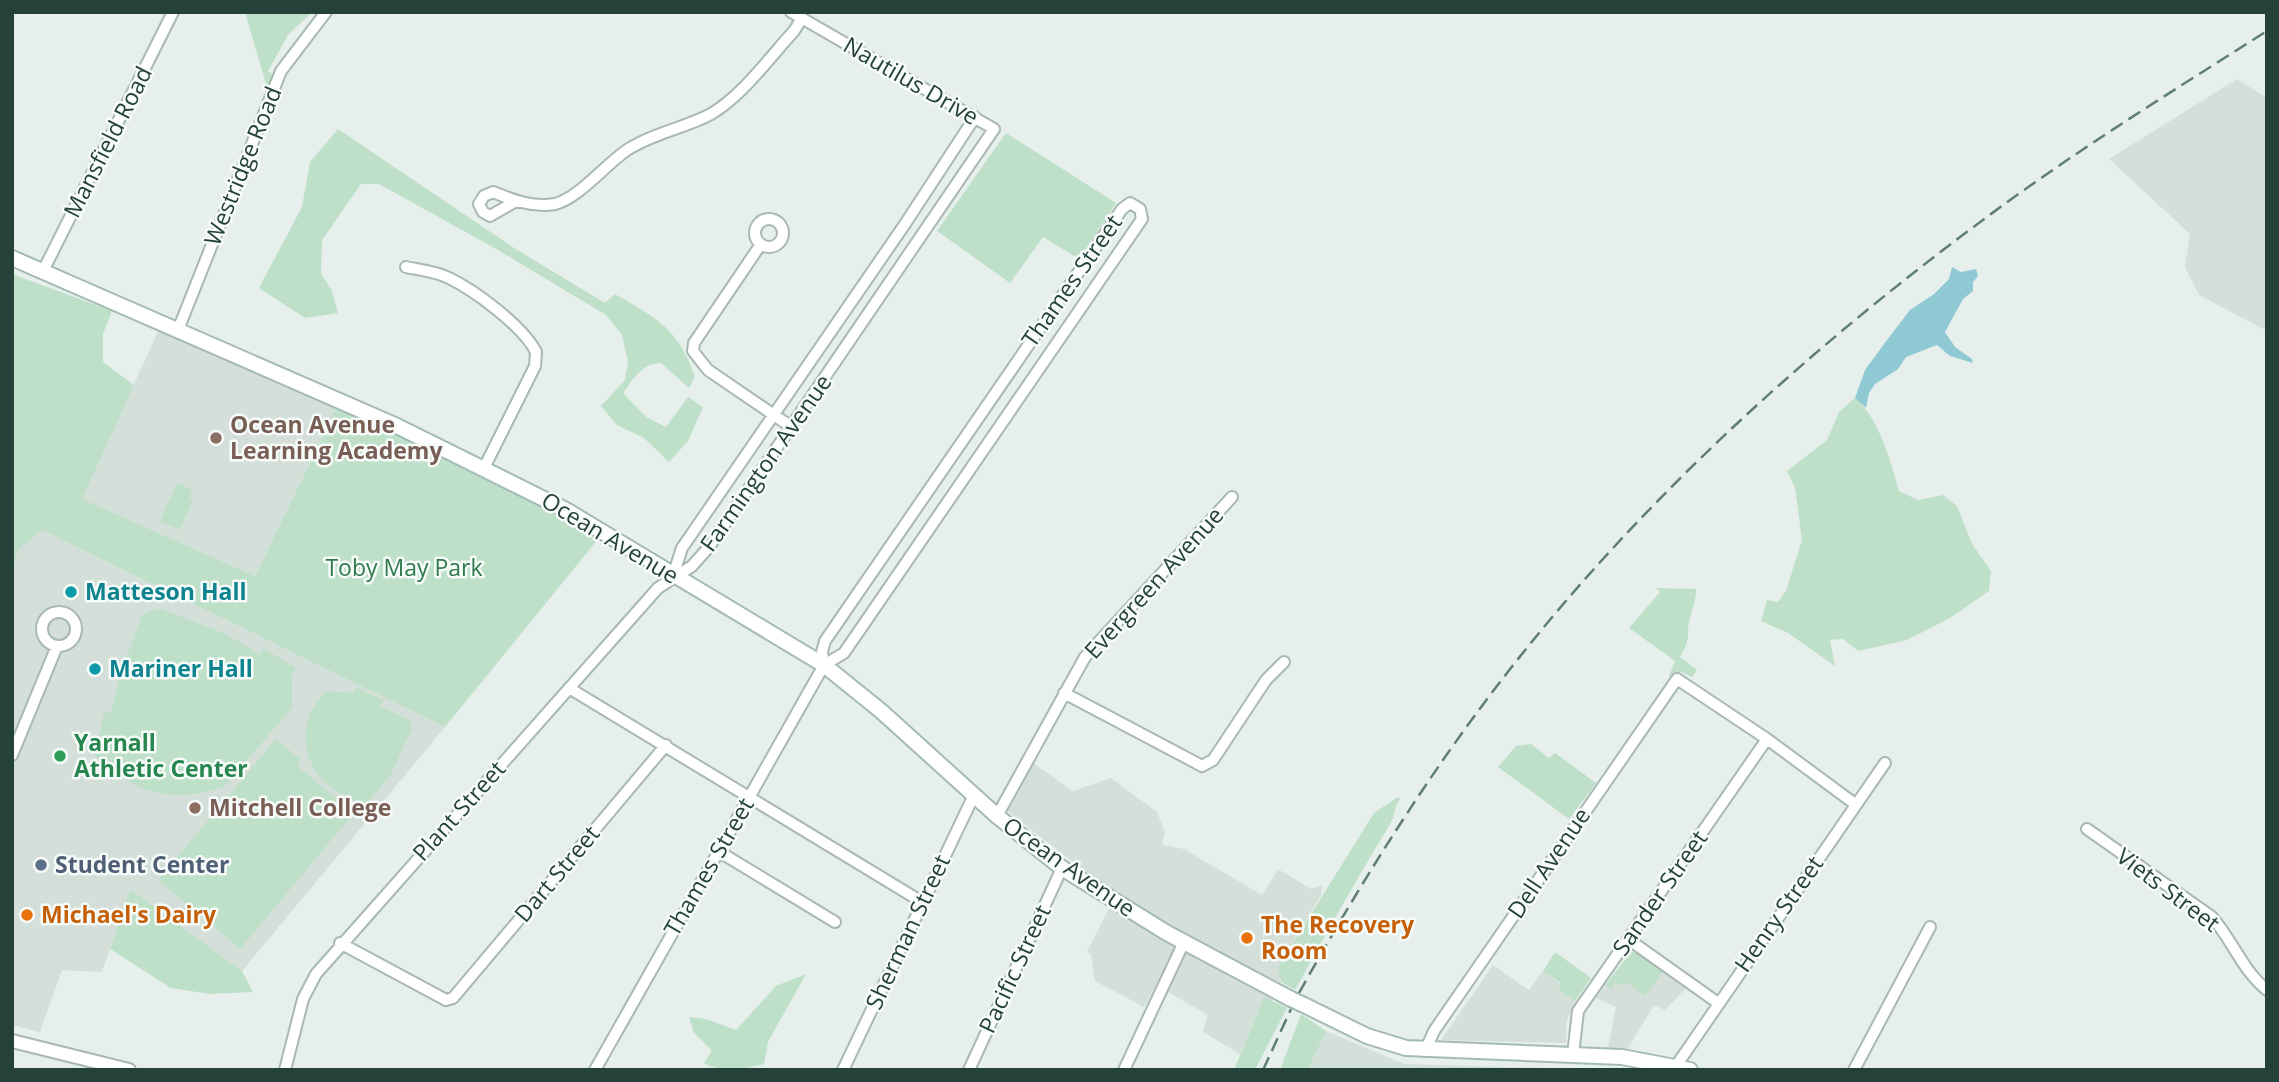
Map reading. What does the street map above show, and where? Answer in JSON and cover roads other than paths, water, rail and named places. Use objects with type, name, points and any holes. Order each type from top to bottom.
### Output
[{"type":"main road","name":"Ocean Avenue","points":[[12,257],[484,468],[566,510],[824,665],[863,695],[997,816],[1062,868],[1184,943],[1298,1002],[1378,1040],[1425,1051],[1622,1058],[1683,1068]]},
{"type":"street","name":"Mansfield Road","points":[[43,271],[173,12]]},
{"type":"street","name":"Westridge Road","points":[[178,330],[281,71],[326,12]]},
{"type":"street","name":"Nautilus Drive","points":[[791,12],[994,130]]},
{"type":"street","points":[[516,201],[540,206],[558,203],[631,148],[710,114],[727,102],[794,31],[802,18]]},
{"type":"street","name":"Farmington Avenue","points":[[673,576],[682,548],[905,224],[975,117]]},
{"type":"street","name":"Farmington Avenue","points":[[673,576],[692,566],[709,547],[793,428],[994,130]]},
{"type":"street","name":"Thames Street","points":[[595,1070],[824,665],[844,653],[1142,219],[1140,209],[1134,204],[1130,203],[1122,209],[825,640],[822,652],[824,665]]},
{"type":"street","points":[[761,244],[694,343],[693,351],[708,370],[793,428]]},
{"type":"street","points":[[406,267],[448,277],[472,292],[501,315],[536,352],[535,366],[484,468]]},
{"type":"street","name":"Thames Street","points":[[1019,358],[1037,370]]},
{"type":"street","name":"Evergreen Avenue","points":[[997,816],[1085,657],[1232,497]]},
{"type":"street","points":[[899,531],[918,545]]},
{"type":"street","name":"Plant Street","points":[[285,1070],[303,999],[316,974],[340,943],[673,576]]},
{"type":"street","points":[[12,755],[57,646]]},
{"type":"street","points":[[1064,694],[1193,762],[1206,765],[1216,756],[1266,680],[1284,662]]},
{"type":"street","name":"Dell Avenue","points":[[1425,1051],[1434,1031],[1677,679],[1767,739]]},
{"type":"street","points":[[569,688],[922,902]]},
{"type":"street","points":[[1767,739],[1855,804]]},
{"type":"street","name":"Sander Street","points":[[1573,1055],[1578,1011],[1767,739]]},
{"type":"street","name":"Dart Street","points":[[340,943],[446,1000],[453,998],[666,745]]},
{"type":"street","name":"Henry Street","points":[[1683,1068],[1718,1003],[1885,763]]},
{"type":"street","name":"Sherman Street","points":[[843,1070],[974,795]]},
{"type":"street","name":"Viets Street","points":[[2087,829],[2212,917],[2224,932],[2248,974],[2267,990]]},
{"type":"street","points":[[718,851],[835,922]]},
{"type":"street","name":"Pacific Street","points":[[968,1070],[1062,868]]},
{"type":"street","points":[[1854,1070],[1930,927]]},
{"type":"street","points":[[1628,939],[1718,1003]]},
{"type":"street","points":[[1124,1070],[1184,943]]},
{"type":"street","points":[[12,1041],[129,1070]]},
{"type":"water","points":[[1952,267],[1961,272],[1976,269],[1978,276],[1973,282],[1973,291],[1963,299],[1945,332],[1955,347],[1972,359],[1973,363],[1950,356],[1937,345],[1906,357],[1898,369],[1875,384],[1869,393],[1866,408],[1855,398],[1865,370],[1910,310],[1934,294],[1949,279]]},
{"type":"railway","points":[[1299,993],[1397,829],[1478,711],[1561,607],[1618,542],[1678,481],[1804,363],[1937,254],[2070,158],[2267,31]]},
{"type":"railway","points":[[1263,1070],[1291,1009]]},
{"type":"place","name":"Ocean Avenue Learning Academy","points":[[216,438]]},
{"type":"place","name":"Matteson Hall","points":[[71,592]]},
{"type":"place","name":"Mariner Hall","points":[[95,669]]},
{"type":"place","name":"Yarnall Athletic Center","points":[[60,756]]},
{"type":"place","name":"Mitchell College","points":[[195,808]]},
{"type":"place","name":"Student Center","points":[[41,865]]},
{"type":"place","name":"Michael's Dairy","points":[[27,915]]},
{"type":"place","name":"The Recovery Room","points":[[1247,938]]},
{"type":"park label","name":"Toby May Park","points":[[404,568]]}]
